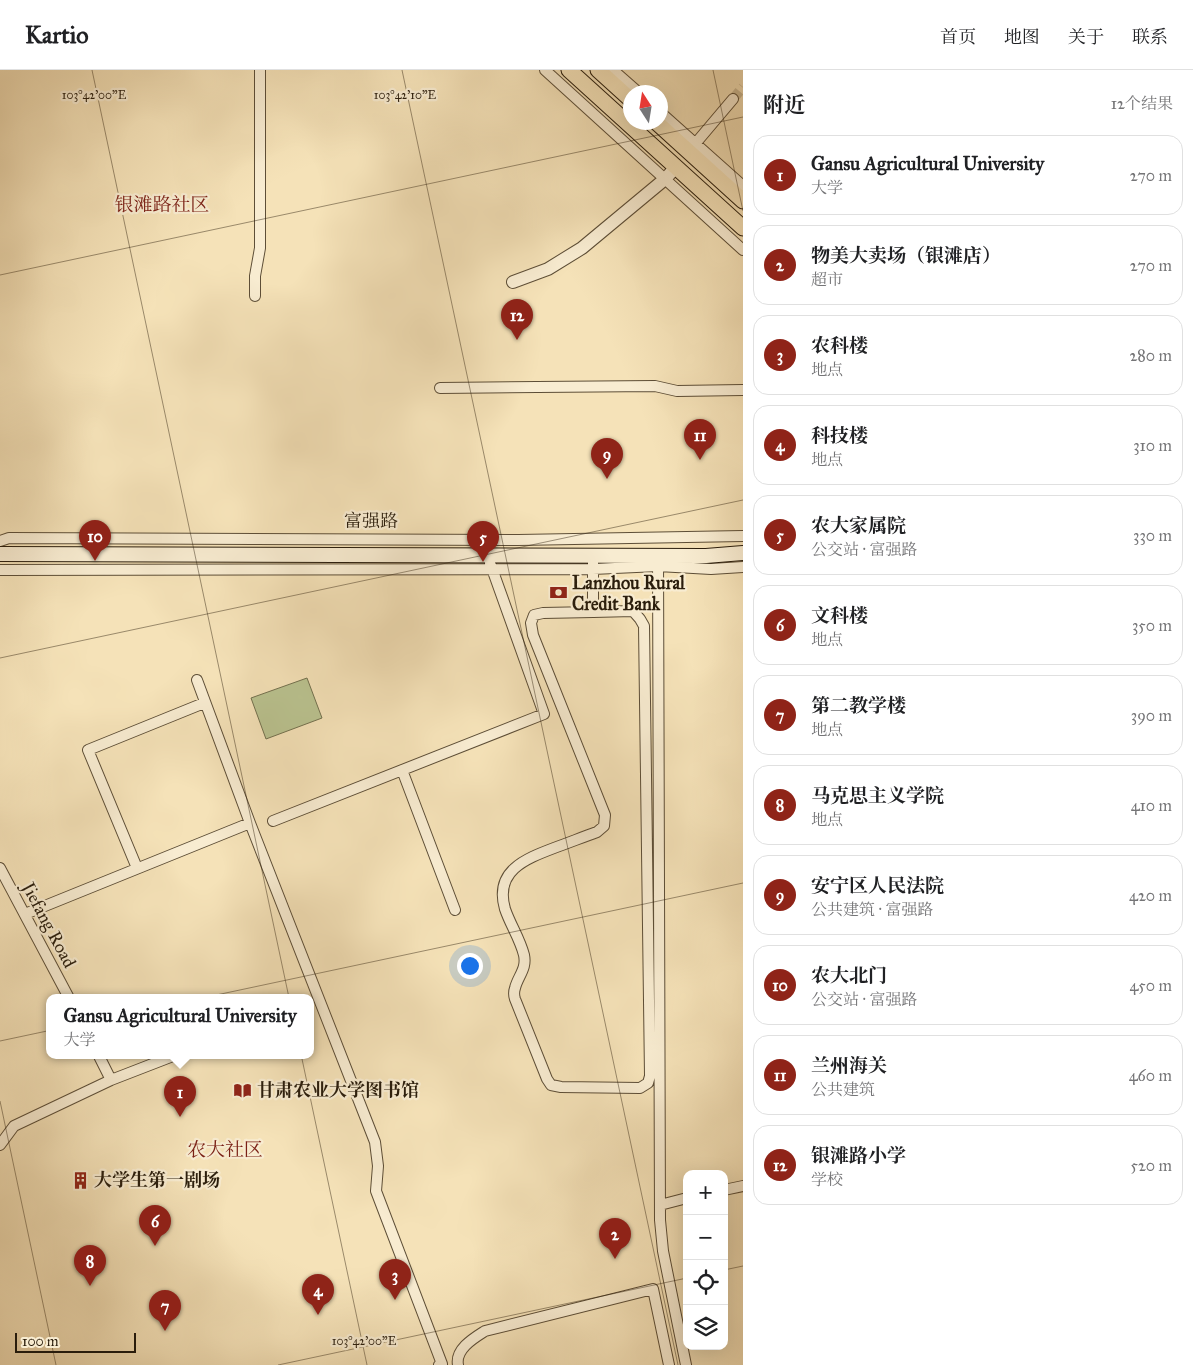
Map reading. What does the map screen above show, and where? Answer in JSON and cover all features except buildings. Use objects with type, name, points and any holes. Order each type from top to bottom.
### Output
[{"type":"main road","points":[[569,70],[743,228]]},
{"type":"main road","points":[[598,70],[623,93]]},
{"type":"main road","points":[[665,130],[743,201]]},
{"type":"main road","name":"富强路","points":[[0,554],[487,555],[593,562],[658,561],[743,553]]},
{"type":"street","points":[[254,296],[260,248],[260,70]]},
{"type":"street","points":[[545,70],[743,250]]},
{"type":"street","points":[[613,70],[630,85]]},
{"type":"street","points":[[695,144],[733,99]]},
{"type":"street","points":[[668,119],[743,186]]},
{"type":"street","points":[[513,282],[548,269],[582,248],[665,179],[676,167]]},
{"type":"street","points":[[440,388],[655,386],[677,391],[743,390]]},
{"type":"street","name":"富强路","points":[[0,541],[9,538],[518,540],[743,536]]},
{"type":"street","points":[[273,821],[544,714],[487,555]]},
{"type":"street","points":[[658,561],[660,1205],[663,1252],[686,1365]]},
{"type":"street","name":"富强路","points":[[658,561],[711,568],[743,567]]},
{"type":"street","points":[[593,562],[593,612]]},
{"type":"street","name":"富强路","points":[[0,570],[492,569],[593,562]]},
{"type":"street","points":[[633,611],[640,618],[644,626],[650,1076],[648,1083],[640,1088],[561,1087],[551,1085],[546,1079],[515,1000],[514,989],[521,977],[524,967],[524,956],[505,908],[503,896],[505,882],[514,867],[526,858],[597,832],[604,826],[605,815],[532,635],[531,623],[534,615],[543,613],[593,612],[633,611]]},
{"type":"street","points":[[197,680],[311,994]]},
{"type":"street","points":[[137,868],[88,750],[204,703]]},
{"type":"street","points":[[402,770],[455,910]]},
{"type":"street","points":[[25,914],[250,823]]},
{"type":"street","name":"Jiefang Road","points":[[0,868],[67,994]]},
{"type":"street","points":[[314,1001],[375,1142],[378,1166],[376,1191],[442,1364],[438,1365]]},
{"type":"street","points":[[100,1059],[111,1080]]},
{"type":"street","points":[[0,1145],[14,1126],[111,1080],[165,1059]]},
{"type":"street","points":[[728,1189],[743,1186]]},
{"type":"street","points":[[660,1205],[683,1199]]},
{"type":"street","points":[[458,1365],[460,1351],[472,1339],[485,1332],[653,1289],[669,1365]]},
{"type":"green space","points":[[307,678],[322,718],[266,739],[251,698]]},
{"type":"tunnel","points":[[733,99],[743,87]]},
{"type":"place","name":"银滩路小学","points":[[517,340]]},
{"type":"place","name":"兰州海关","points":[[700,460]]},
{"type":"place","name":"安宁区人民法院","points":[[607,479]]},
{"type":"place","name":"农大北门","points":[[95,561]]},
{"type":"place","name":"农大家属院","points":[[483,562]]},
{"type":"place","name":"Lanzhou Rural Credit Bank","points":[[558,593]]},
{"type":"place","name":"甘肃农业大学图书馆","points":[[243,1090]]},
{"type":"place","name":"Gansu Agricultural University","points":[[180,1117]]},
{"type":"place","name":"大学生第一剧场","points":[[80,1180]]},
{"type":"place","name":"文科楼","points":[[155,1246]]},
{"type":"place","name":"物美大卖场（银滩店）","points":[[615,1259]]},
{"type":"place","name":"马克思主义学院","points":[[90,1286]]},
{"type":"place","name":"农科楼","points":[[395,1300]]},
{"type":"place","name":"科技楼","points":[[318,1315]]},
{"type":"place","name":"第二教学楼","points":[[165,1331]]},
{"type":"district","name":"银滩路社区","points":[[162,204]]},
{"type":"district","name":"农大社区","points":[[225,1149]]}]
